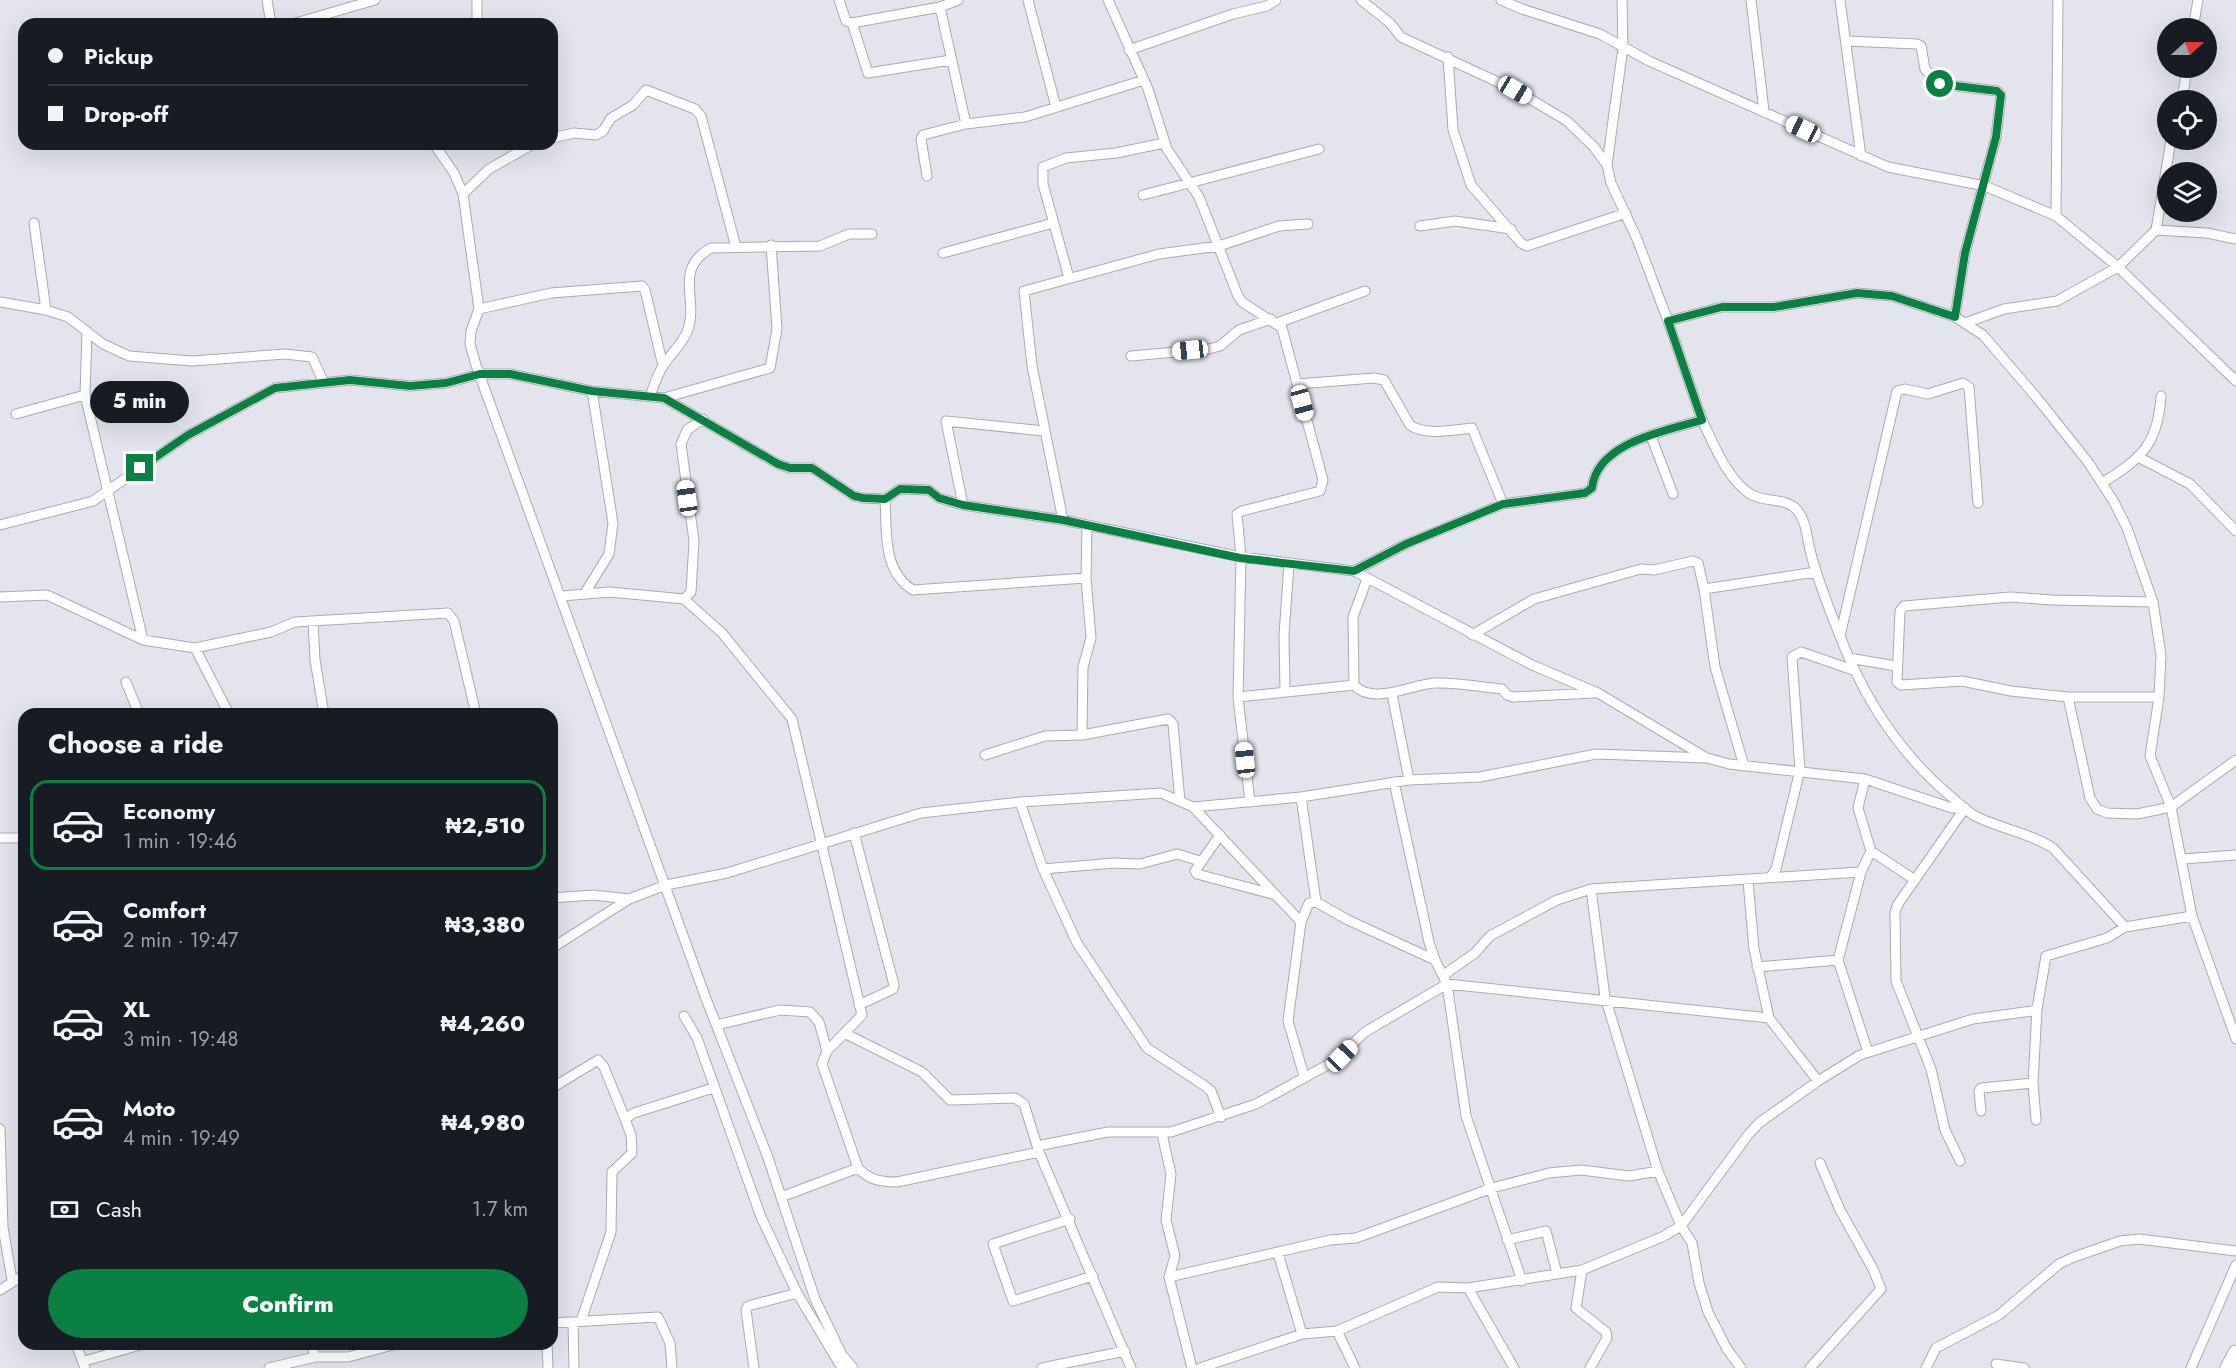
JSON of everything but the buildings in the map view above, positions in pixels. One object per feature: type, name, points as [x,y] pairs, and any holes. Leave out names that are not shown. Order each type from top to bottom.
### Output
[{"type":"main road","points":[[2228,1368],[2236,1353]]},
{"type":"street","points":[[267,0],[270,18]]},
{"type":"street","points":[[313,18],[375,0]]},
{"type":"street","points":[[477,0],[477,18]]},
{"type":"street","points":[[838,0],[846,21],[852,23],[939,7],[958,0]]},
{"type":"street","points":[[1028,0],[1056,107]]},
{"type":"street","points":[[1108,0],[1144,80],[1164,143],[1200,196],[1238,296],[1242,302],[1282,328],[1323,486],[1316,492],[1242,510],[1237,519],[1240,558],[1238,697],[1250,802]]},
{"type":"street","points":[[1129,50],[1233,14],[1267,6],[1276,0]]},
{"type":"street","points":[[1361,0],[1390,23],[1401,37],[1515,90],[1567,121],[1594,147],[1607,165]]},
{"type":"street","points":[[1501,0],[1521,9],[1600,34],[1649,61],[1888,167],[1985,186],[2056,216],[2118,267],[2235,376]]},
{"type":"street","points":[[1622,0],[1623,47],[1607,165],[1611,183],[1626,213],[1668,321],[1702,420],[1715,447],[1743,487],[1753,496],[1792,504],[1799,512],[1804,523],[1816,572],[1853,670],[1900,745],[1922,772],[1977,817],[2043,841],[2053,848],[2125,927]]},
{"type":"street","points":[[1751,0],[1764,111]]},
{"type":"street","points":[[1840,0],[1861,156]]},
{"type":"street","points":[[2056,216],[2058,0]]},
{"type":"street","points":[[2195,18],[2198,0]]},
{"type":"street","points":[[939,7],[966,124]]},
{"type":"street","points":[[852,23],[868,73],[951,60]]},
{"type":"street","points":[[1846,41],[1917,44],[1921,46],[1925,69],[1940,84],[2000,92],[2000,111],[1985,186],[1965,253],[1955,317]]},
{"type":"street","points":[[1448,57],[1453,130],[1469,180],[1527,246],[1626,213]]},
{"type":"street","points":[[927,176],[921,139],[923,135],[966,124],[1025,117],[1144,80]]},
{"type":"street","points":[[558,137],[574,133],[596,135],[603,131],[611,118],[633,105],[646,90],[696,109],[700,116],[736,247]]},
{"type":"street","points":[[1069,278],[1043,184],[1043,167],[1047,163],[1066,158],[1116,153],[1164,143]]},
{"type":"street","points":[[1143,195],[1319,149]]},
{"type":"street","points":[[439,150],[447,160],[463,194],[479,309],[471,331],[470,344],[480,374],[716,1025],[781,1197],[823,1320],[842,1355],[853,1368]]},
{"type":"street","points":[[463,194],[489,169],[522,150]]},
{"type":"street","points":[[1965,323],[2004,309],[2057,301],[2118,267],[2156,230],[2169,150]]},
{"type":"street","points":[[1420,226],[1455,221],[1511,230]]},
{"type":"street","points":[[34,223],[46,310]]},
{"type":"street","points":[[943,253],[1053,223]]},
{"type":"street","points":[[1063,520],[1032,366],[1024,291],[1159,254],[1219,246],[1279,226],[1308,224]]},
{"type":"street","points":[[2156,230],[2206,233],[2236,239]]},
{"type":"street","points":[[650,396],[663,366],[687,333],[689,272],[694,262],[711,248],[771,245],[820,246],[849,234],[872,234]]},
{"type":"street","points":[[664,398],[770,368],[777,329],[771,245]]},
{"type":"street","points":[[479,309],[551,293],[642,286],[645,290],[663,366]]},
{"type":"street","points":[[1131,356],[1220,346],[1239,330],[1365,291]]},
{"type":"street","points":[[1668,321],[1722,307],[1774,307],[1857,293],[1892,296],[1955,317],[1983,334],[1998,350],[2102,483],[2127,528],[2153,602],[2161,656],[2159,697],[2150,756],[2171,807],[2183,859],[2192,916],[2236,1039]]},
{"type":"street","points":[[0,302],[68,316],[103,344],[129,356],[192,361],[285,354],[312,357],[324,383]]},
{"type":"street","points":[[87,331],[85,395],[143,640]]},
{"type":"street","points":[[0,525],[93,501],[188,435],[264,393],[283,387],[350,380],[410,386],[446,383],[480,374],[510,374],[592,391],[664,398],[778,464],[790,468],[808,466],[854,496],[885,499],[900,489],[929,490],[939,498],[963,505],[1063,520],[1087,527],[1240,558],[1354,571],[1472,635],[1532,665],[1598,693],[1707,758]]},
{"type":"street","points":[[1297,384],[1374,378],[1384,380],[1410,425],[1416,430],[1445,431],[1472,428],[1503,504]]},
{"type":"street","points":[[1840,636],[1897,391],[1900,389],[1923,394],[1963,383],[1969,387],[1978,502]]},
{"type":"street","points":[[585,593],[609,554],[613,523],[592,391]]},
{"type":"street","points":[[16,414],[85,395]]},
{"type":"street","points":[[2102,483],[2140,458],[2152,440],[2160,414],[2161,396]]},
{"type":"street","points":[[684,599],[691,592],[694,541],[681,444],[687,430],[703,419]]},
{"type":"street","points":[[1354,571],[1406,544],[1503,504],[1585,493],[1592,488],[1593,478],[1616,450],[1702,420]]},
{"type":"street","points":[[963,505],[946,421],[1044,431]]},
{"type":"street","points":[[1651,436],[1672,494]]},
{"type":"street","points":[[2140,458],[2190,484],[2236,531]]},
{"type":"street","points":[[885,499],[890,560],[900,581],[913,590],[1086,578]]},
{"type":"street","points":[[1082,735],[1083,667],[1091,638],[1086,578],[1087,527]]},
{"type":"street","points":[[1472,635],[1534,599],[1645,568],[1654,570],[1693,561],[1698,563],[1715,667],[1744,766]]},
{"type":"street","points":[[1285,692],[1284,627],[1289,563]]},
{"type":"street","points":[[1704,590],[1816,572]]},
{"type":"street","points":[[1354,685],[1353,617],[1367,579]]},
{"type":"street","points":[[562,596],[610,591],[684,599],[722,633],[792,719],[861,1019],[827,1051],[822,1064],[858,1168],[865,1175],[879,1182],[897,1182],[1107,1131],[1162,1134],[1256,1104],[1333,1062],[1365,1032],[1446,980],[1490,936],[1557,900],[1591,889],[1748,881],[1772,876],[1861,872]]},
{"type":"street","points":[[0,597],[47,595],[143,640],[195,648],[271,632],[295,622],[448,613],[454,621],[475,708]]},
{"type":"street","points":[[2153,602],[2012,597],[1904,606],[1900,611],[1897,682],[1901,685],[1962,681],[2011,691],[2068,696],[2159,697]]},
{"type":"street","points":[[313,621],[323,708]]},
{"type":"street","points":[[195,648],[226,708]]},
{"type":"street","points":[[1772,876],[1776,869],[1800,770],[1792,657],[1801,652],[1853,670]]},
{"type":"street","points":[[1849,658],[1896,666]]},
{"type":"street","points":[[126,682],[137,708]]},
{"type":"street","points":[[1238,697],[1354,685],[1365,694],[1392,694],[1437,683],[1502,689],[1507,696],[1513,697],[1598,693]]},
{"type":"street","points":[[1392,694],[1409,780]]},
{"type":"street","points":[[2068,696],[2090,798],[2097,809],[2107,813],[2137,814],[2171,807],[2236,760]]},
{"type":"street","points":[[984,755],[1045,736],[1082,735],[1172,719],[1180,801]]},
{"type":"street","points":[[1193,807],[1301,797],[1409,780],[1480,777],[1596,754],[1707,758],[1744,766],[1800,770],[1865,779],[1952,808],[1965,808]]},
{"type":"street","points":[[1865,779],[1858,808],[1871,851],[1916,880]]},
{"type":"street","points":[[1394,782],[1435,960],[1446,980],[1466,1116],[1522,1281]]},
{"type":"street","points":[[558,944],[629,898],[666,885],[727,873],[930,811],[1020,802],[1161,793],[1193,807],[1301,922]]},
{"type":"street","points":[[1301,797],[1316,902]]},
{"type":"street","points":[[1020,802],[1043,869],[1077,943],[1147,1048],[1211,1091],[1221,1117]]},
{"type":"street","points":[[1960,1161],[1945,1130],[1930,1069],[1896,981],[1894,965],[1895,912],[1965,808]]},
{"type":"street","points":[[854,833],[894,985],[893,989],[859,1005]]},
{"type":"street","points":[[1220,835],[1195,871],[1201,877],[1276,895]]},
{"type":"street","points":[[0,838],[18,838]]},
{"type":"street","points":[[1868,1052],[1839,960],[1861,872],[1871,851]]},
{"type":"street","points":[[1043,869],[1114,863],[1140,864],[1177,854],[1200,861]]},
{"type":"street","points":[[2183,859],[2236,855]]},
{"type":"street","points":[[1748,881],[1751,931],[1769,1018],[1818,1082]]},
{"type":"street","points":[[1591,889],[1607,1000],[1658,1172],[1692,1244],[1699,1283],[1708,1312],[1741,1368]]},
{"type":"street","points":[[558,898],[593,895],[629,898]]},
{"type":"street","points":[[1304,1077],[1288,1021],[1301,922],[1309,903],[1316,902],[1348,920],[1435,960]]},
{"type":"street","points":[[2036,1120],[2033,1083],[2037,1009],[2046,956],[2108,938],[2125,927],[2192,916]]},
{"type":"street","points":[[1757,967],[1839,960]]},
{"type":"street","points":[[1446,980],[1769,1018]]},
{"type":"street","points":[[1200,1368],[1302,1334],[1337,1330],[1430,1289],[1468,1288],[1582,1270],[1662,1237],[1682,1226],[1759,1123],[1818,1082],[1868,1052],[1916,1036],[1974,1019],[2037,1009]]},
{"type":"street","points":[[716,1025],[780,1010],[810,1012],[819,1022],[827,1051]]},
{"type":"street","points":[[684,1016],[697,1038],[761,1218],[797,1293],[842,1368]]},
{"type":"street","points":[[846,1034],[922,1072],[950,1100],[1020,1099],[1038,1149],[1070,1219],[1131,1368]]},
{"type":"street","points":[[558,1084],[598,1060],[613,1087],[631,1135],[632,1153],[612,1172],[611,1232],[577,1321],[574,1368]]},
{"type":"street","points":[[1981,1110],[1978,1091],[1981,1088],[2033,1083]]},
{"type":"street","points":[[625,1119],[634,1113],[713,1088]]},
{"type":"street","points":[[0,1129],[3,1227],[12,1281]]},
{"type":"street","points":[[1162,1134],[1171,1174],[1166,1220],[1175,1256],[1169,1277],[1192,1368]]},
{"type":"street","points":[[1810,1368],[1881,1289],[1840,1210],[1820,1163]]},
{"type":"street","points":[[781,1197],[858,1168]]},
{"type":"street","points":[[1169,1277],[1330,1239],[1356,1238],[1492,1188],[1566,1171],[1614,1176],[1658,1172]]},
{"type":"street","points":[[1070,1219],[993,1244],[1013,1301],[1093,1276]]},
{"type":"street","points":[[1507,1240],[1546,1231],[1557,1274]]},
{"type":"street","points":[[1926,1368],[1936,1348],[1999,1315],[2059,1264],[2074,1257],[2120,1241],[2139,1239],[2236,1251]]},
{"type":"street","points":[[1278,1253],[1302,1334]]},
{"type":"street","points":[[2191,1368],[2236,1265]]},
{"type":"street","points":[[1582,1270],[1576,1308],[1606,1332],[1607,1338],[1590,1368]]},
{"type":"street","points":[[0,1290],[18,1278]]},
{"type":"street","points":[[1468,1288],[1514,1368]]},
{"type":"street","points":[[754,1368],[746,1310],[750,1305],[797,1293]]},
{"type":"street","points":[[558,1323],[658,1317],[670,1343],[672,1368]]},
{"type":"street","points":[[1337,1330],[1355,1368]]},
{"type":"street","points":[[79,1350],[85,1365],[126,1350]]},
{"type":"street","points":[[313,1350],[315,1357]]},
{"type":"street","points":[[269,1368],[315,1357],[348,1357],[374,1350]]},
{"type":"street","points":[[547,1350],[548,1368]]},
{"type":"street","points":[[1042,1368],[1125,1351]]},
{"type":"street","points":[[1996,1364],[2024,1368]]},
{"type":"route","points":[[140,468],[188,435],[275,388],[350,380],[410,386],[446,383],[480,374],[510,374],[592,391],[664,398],[680,405],[778,464],[790,468],[808,466],[854,496],[885,499],[900,489],[929,490],[939,498],[963,505],[1063,520],[1087,527],[1240,558],[1354,571],[1406,544],[1503,504],[1585,493],[1592,488],[1593,478],[1616,450],[1634,441],[1702,420],[1668,321],[1722,307],[1774,307],[1813,302],[1832,295],[1857,293],[1892,296],[1955,317],[1965,253],[1985,186],[1996,137],[2001,95],[1997,91],[1940,84]]}]
